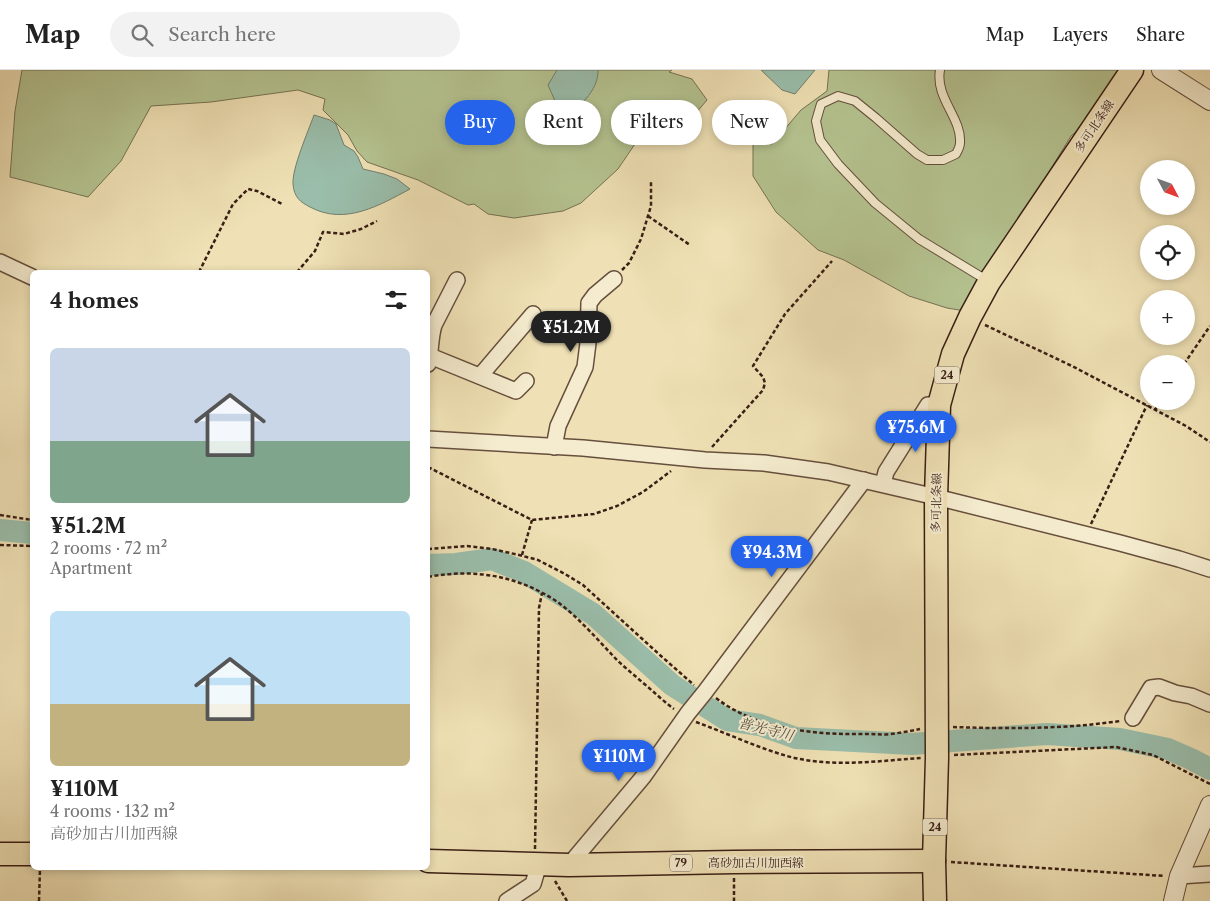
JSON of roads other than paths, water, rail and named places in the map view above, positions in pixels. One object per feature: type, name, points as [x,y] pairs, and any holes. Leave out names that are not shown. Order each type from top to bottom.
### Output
[{"type":"main road","name":"多可北条線","points":[[935,901],[934,861],[937,756],[936,497],[939,405],[953,354],[989,282],[1132,70]]},
{"type":"main road","points":[[0,854],[30,854]]},
{"type":"main road","name":"高砂加古川加西線","points":[[430,861],[549,864],[934,861]]},
{"type":"street","points":[[1161,70],[1210,101]]},
{"type":"street","points":[[0,262],[30,276]]},
{"type":"street","points":[[554,447],[558,426],[585,367],[589,303],[595,295],[614,279]]},
{"type":"street","points":[[430,347],[431,333],[434,325],[457,280]]},
{"type":"street","points":[[480,376],[533,314]]},
{"type":"street","points":[[430,361],[480,376],[516,391],[526,381]]},
{"type":"street","points":[[883,484],[886,472],[928,405],[939,405]]},
{"type":"street","points":[[430,439],[764,463],[828,472],[1179,558],[1210,569]]},
{"type":"street","points":[[507,901],[533,884],[549,864],[643,777],[687,715],[864,480]]},
{"type":"street","points":[[1133,718],[1151,688],[1159,687],[1191,696],[1210,704]]},
{"type":"street","points":[[1172,901],[1179,876],[1210,805]]},
{"type":"street","points":[[1179,876],[1210,874]]},
{"type":"lane","points":[[940,70],[940,82],[944,98],[960,132],[960,145],[956,154],[943,160],[926,160],[855,101],[838,96],[820,104],[816,122],[820,140],[838,164],[875,203],[919,239],[989,282]]},
{"type":"waterway","name":"普光寺川","points":[[0,530],[30,533]]},
{"type":"waterway","name":"普光寺川","points":[[430,565],[456,564],[492,559],[524,572],[593,614],[672,685],[727,720],[760,725],[796,738],[912,744],[1047,734],[1120,739],[1168,749],[1210,769]]}]
